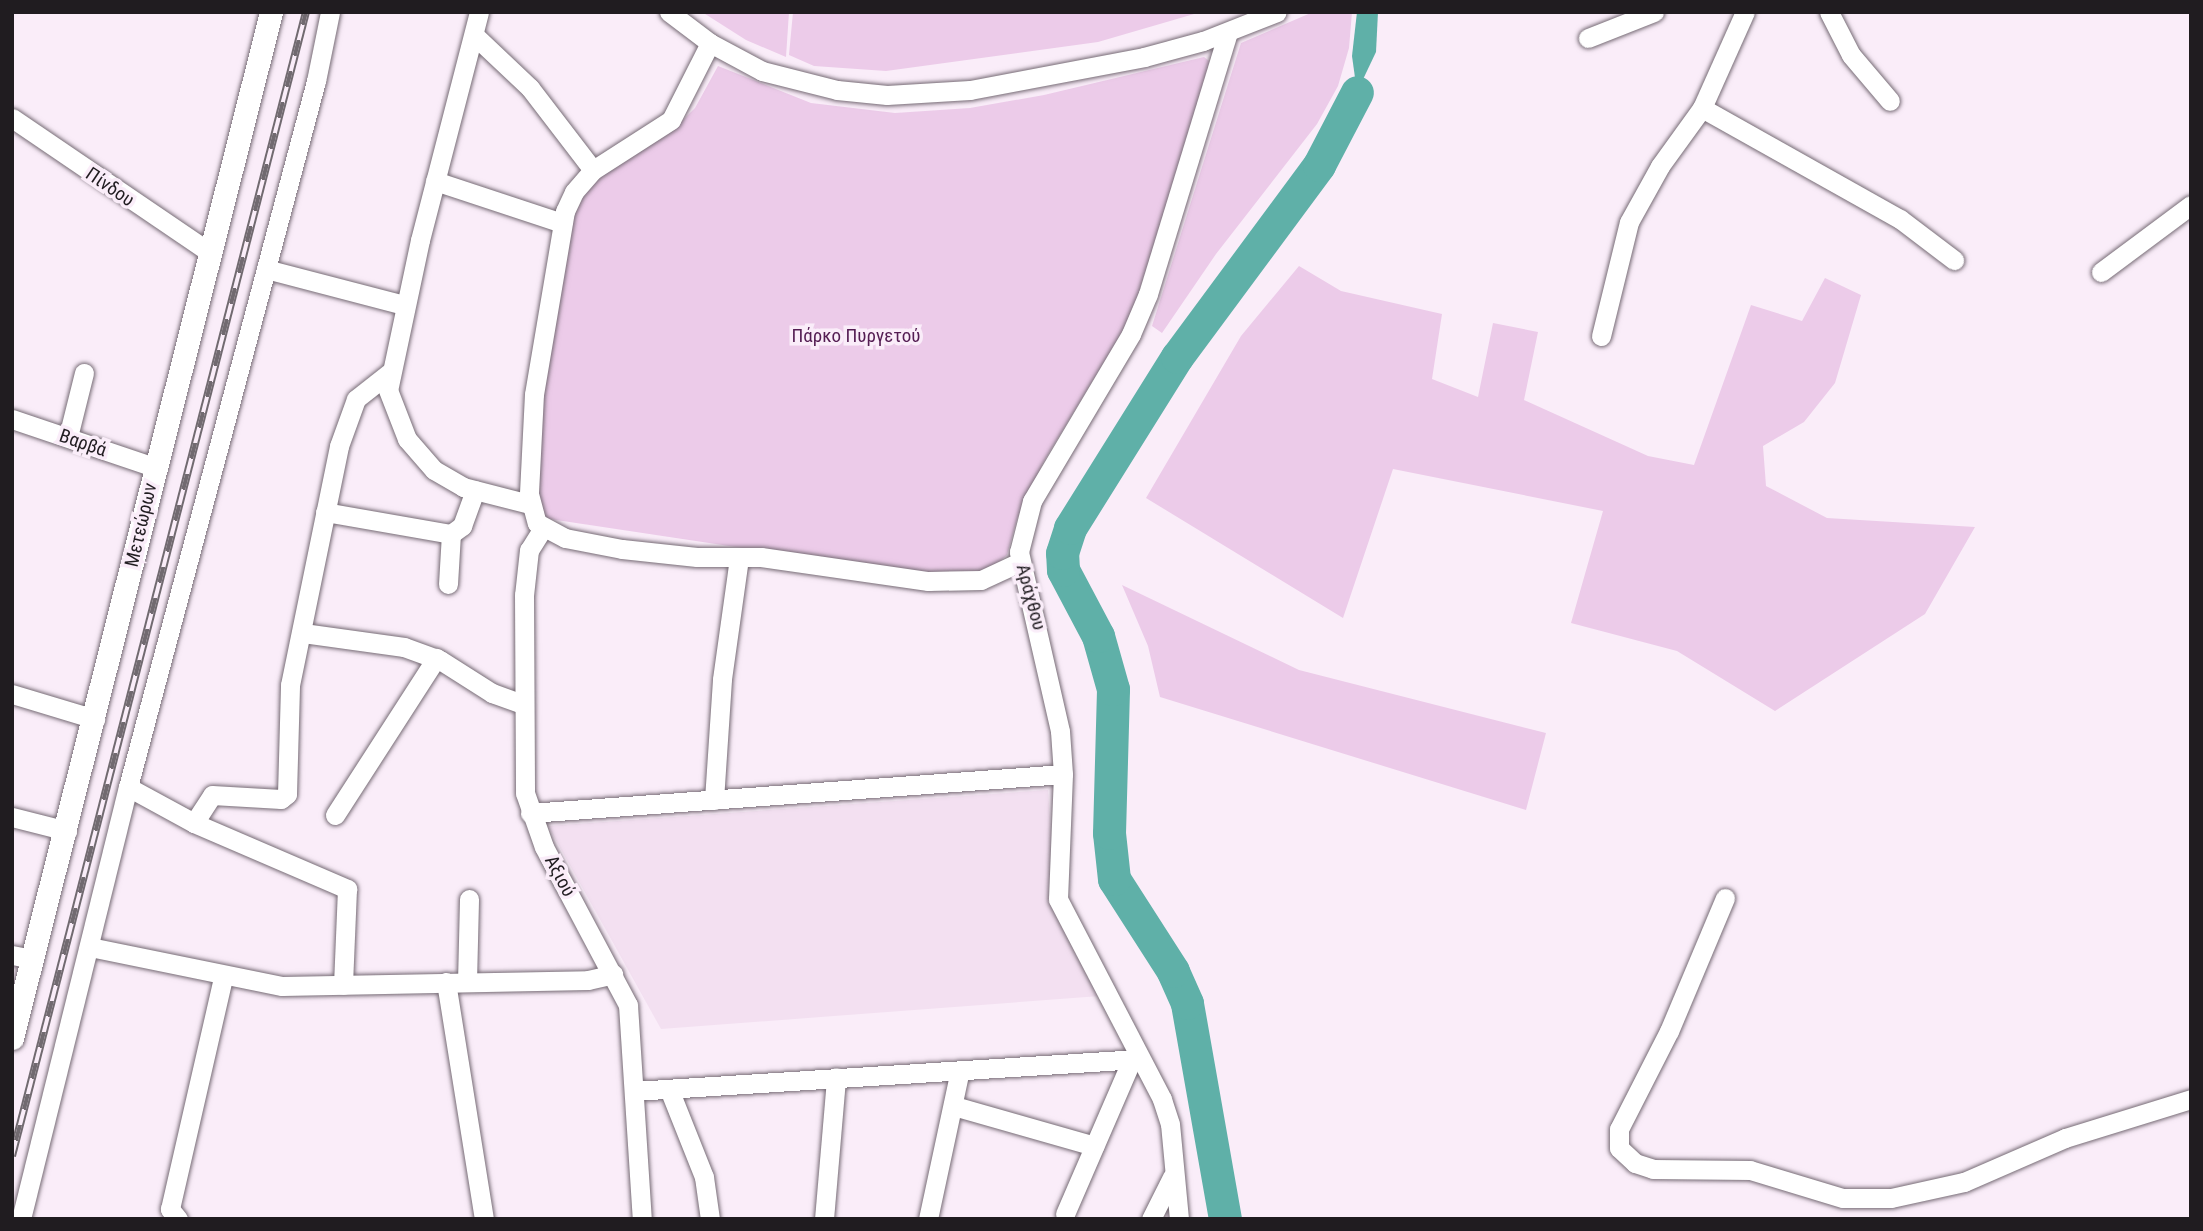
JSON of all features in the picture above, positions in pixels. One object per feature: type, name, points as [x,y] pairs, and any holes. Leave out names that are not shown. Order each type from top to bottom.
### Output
[{"type":"main road","name":"Μετεώρων","points":[[12,1038],[23,957],[67,831],[96,719],[154,467],[271,12]]},
{"type":"street","points":[[21,1219],[128,787],[267,269],[330,12]]},
{"type":"street","points":[[480,12],[435,181],[389,373],[394,414],[417,453],[444,477],[475,491],[530,504]]},
{"type":"street","points":[[669,12],[710,43],[762,71],[854,93],[908,95],[1060,74],[1144,57],[1277,12]]},
{"type":"street","points":[[1588,38],[1654,12]]},
{"type":"street","points":[[1601,336],[1629,222],[1660,166],[1702,108],[1745,12]]},
{"type":"street","points":[[1829,12],[1851,55],[1890,101]]},
{"type":"street","name":"Αράχθου","points":[[1179,1219],[1172,1177],[1170,1124],[1135,1059],[1058,899],[1063,774],[1051,677],[1020,562],[1022,529],[1032,501],[1131,334],[1149,294],[1238,24]]},
{"type":"street","points":[[474,35],[530,88],[593,170]]},
{"type":"street","points":[[710,43],[671,120],[593,170],[574,192],[562,223],[537,365],[530,504],[543,528],[622,549],[739,558],[961,583],[981,580],[1020,562]]},
{"type":"street","points":[[1702,108],[1900,219],[1954,260]]},
{"type":"street","name":"Πίνδου","points":[[12,118],[209,252]]},
{"type":"street","points":[[435,181],[562,223]]},
{"type":"street","points":[[2101,272],[2191,205]]},
{"type":"street","points":[[267,269],[404,305]]},
{"type":"street","points":[[68,437],[83,373]]},
{"type":"street","points":[[194,823],[212,795],[281,799],[287,794],[289,694],[326,512],[352,406],[389,373]]},
{"type":"street","name":"Βαρβά","points":[[12,419],[154,467]]},
{"type":"street","points":[[326,512],[451,534],[462,526],[475,491]]},
{"type":"street","name":"Αξιού","points":[[543,528],[531,543],[526,575],[522,704],[523,782],[530,813],[628,1005],[642,1219]]},
{"type":"street","points":[[448,584],[451,534]]},
{"type":"street","points":[[714,800],[722,679],[739,558]]},
{"type":"street","points":[[303,633],[379,642],[436,658],[500,697],[522,704]]},
{"type":"street","points":[[335,815],[436,658]]},
{"type":"street","points":[[12,694],[96,719]]},
{"type":"street","points":[[530,813],[1063,774]]},
{"type":"street","points":[[128,787],[194,823],[347,889],[343,985]]},
{"type":"street","points":[[12,817],[67,831]]},
{"type":"street","points":[[467,982],[469,898]]},
{"type":"street","points":[[1725,898],[1669,1031],[1619,1129],[1619,1148],[1635,1163],[1653,1169],[1750,1170],[1843,1198],[1891,1198],[1964,1182],[2065,1138],[2191,1099]]},
{"type":"street","points":[[90,947],[223,977],[282,986],[588,980],[613,974]]},
{"type":"street","points":[[178,1219],[170,1209],[223,977]]},
{"type":"street","points":[[446,982],[484,1219]]},
{"type":"street","points":[[634,1091],[1135,1059],[1065,1214]]},
{"type":"street","points":[[928,1219],[960,1070]]},
{"type":"street","points":[[824,1219],[836,1078]]},
{"type":"street","points":[[669,1089],[704,1177],[710,1219]]},
{"type":"street","points":[[954,1106],[1094,1146]]},
{"type":"street","name":"Αράχθου","points":[[1152,1219],[1172,1177]]},
{"type":"shaded area","points":[[1357,12],[1378,12],[1376,52],[1357,92],[1352,56]]},
{"type":"shaded area","points":[[1048,790],[1057,916],[1100,996],[661,1029],[548,826]]},
{"type":"green space","points":[[702,12],[789,12],[786,57],[746,40]]},
{"type":"green space","points":[[793,12],[1201,12],[1098,42],[886,71],[814,66],[789,55]]},
{"type":"green space","points":[[1313,12],[1352,12],[1349,48],[1338,86],[1317,124],[1216,254],[1162,333],[1152,326],[1241,43]]},
{"type":"green space","name":"Πάρκο Πυργετού","points":[[1204,57],[1213,64],[1130,319],[1044,461],[1017,519],[1007,555],[987,572],[934,577],[543,518],[537,508],[540,420],[568,228],[593,177],[678,125],[695,108],[718,66],[811,103],[895,113],[970,108],[1044,95]]},
{"type":"green space","points":[[1299,266],[1341,291],[1442,314],[1432,379],[1478,397],[1493,323],[1538,332],[1524,400],[1648,456],[1694,465],[1751,305],[1802,321],[1825,278],[1861,295],[1835,383],[1804,422],[1763,446],[1766,486],[1827,518],[1975,527],[1925,614],[1775,711],[1677,651],[1571,623],[1603,511],[1393,469],[1343,618],[1146,498],[1241,336]]},
{"type":"green space","points":[[1122,585],[1299,670],[1546,733],[1526,810],[1160,697],[1148,646]]},
{"type":"waterway","points":[[1225,1219],[1187,1003],[1173,971],[1114,879],[1109,833],[1113,689],[1098,636],[1063,570],[1062,553],[1070,528],[1177,357],[1319,165],[1357,92]]},
{"type":"railway","points":[[12,1156],[306,12]]}]
